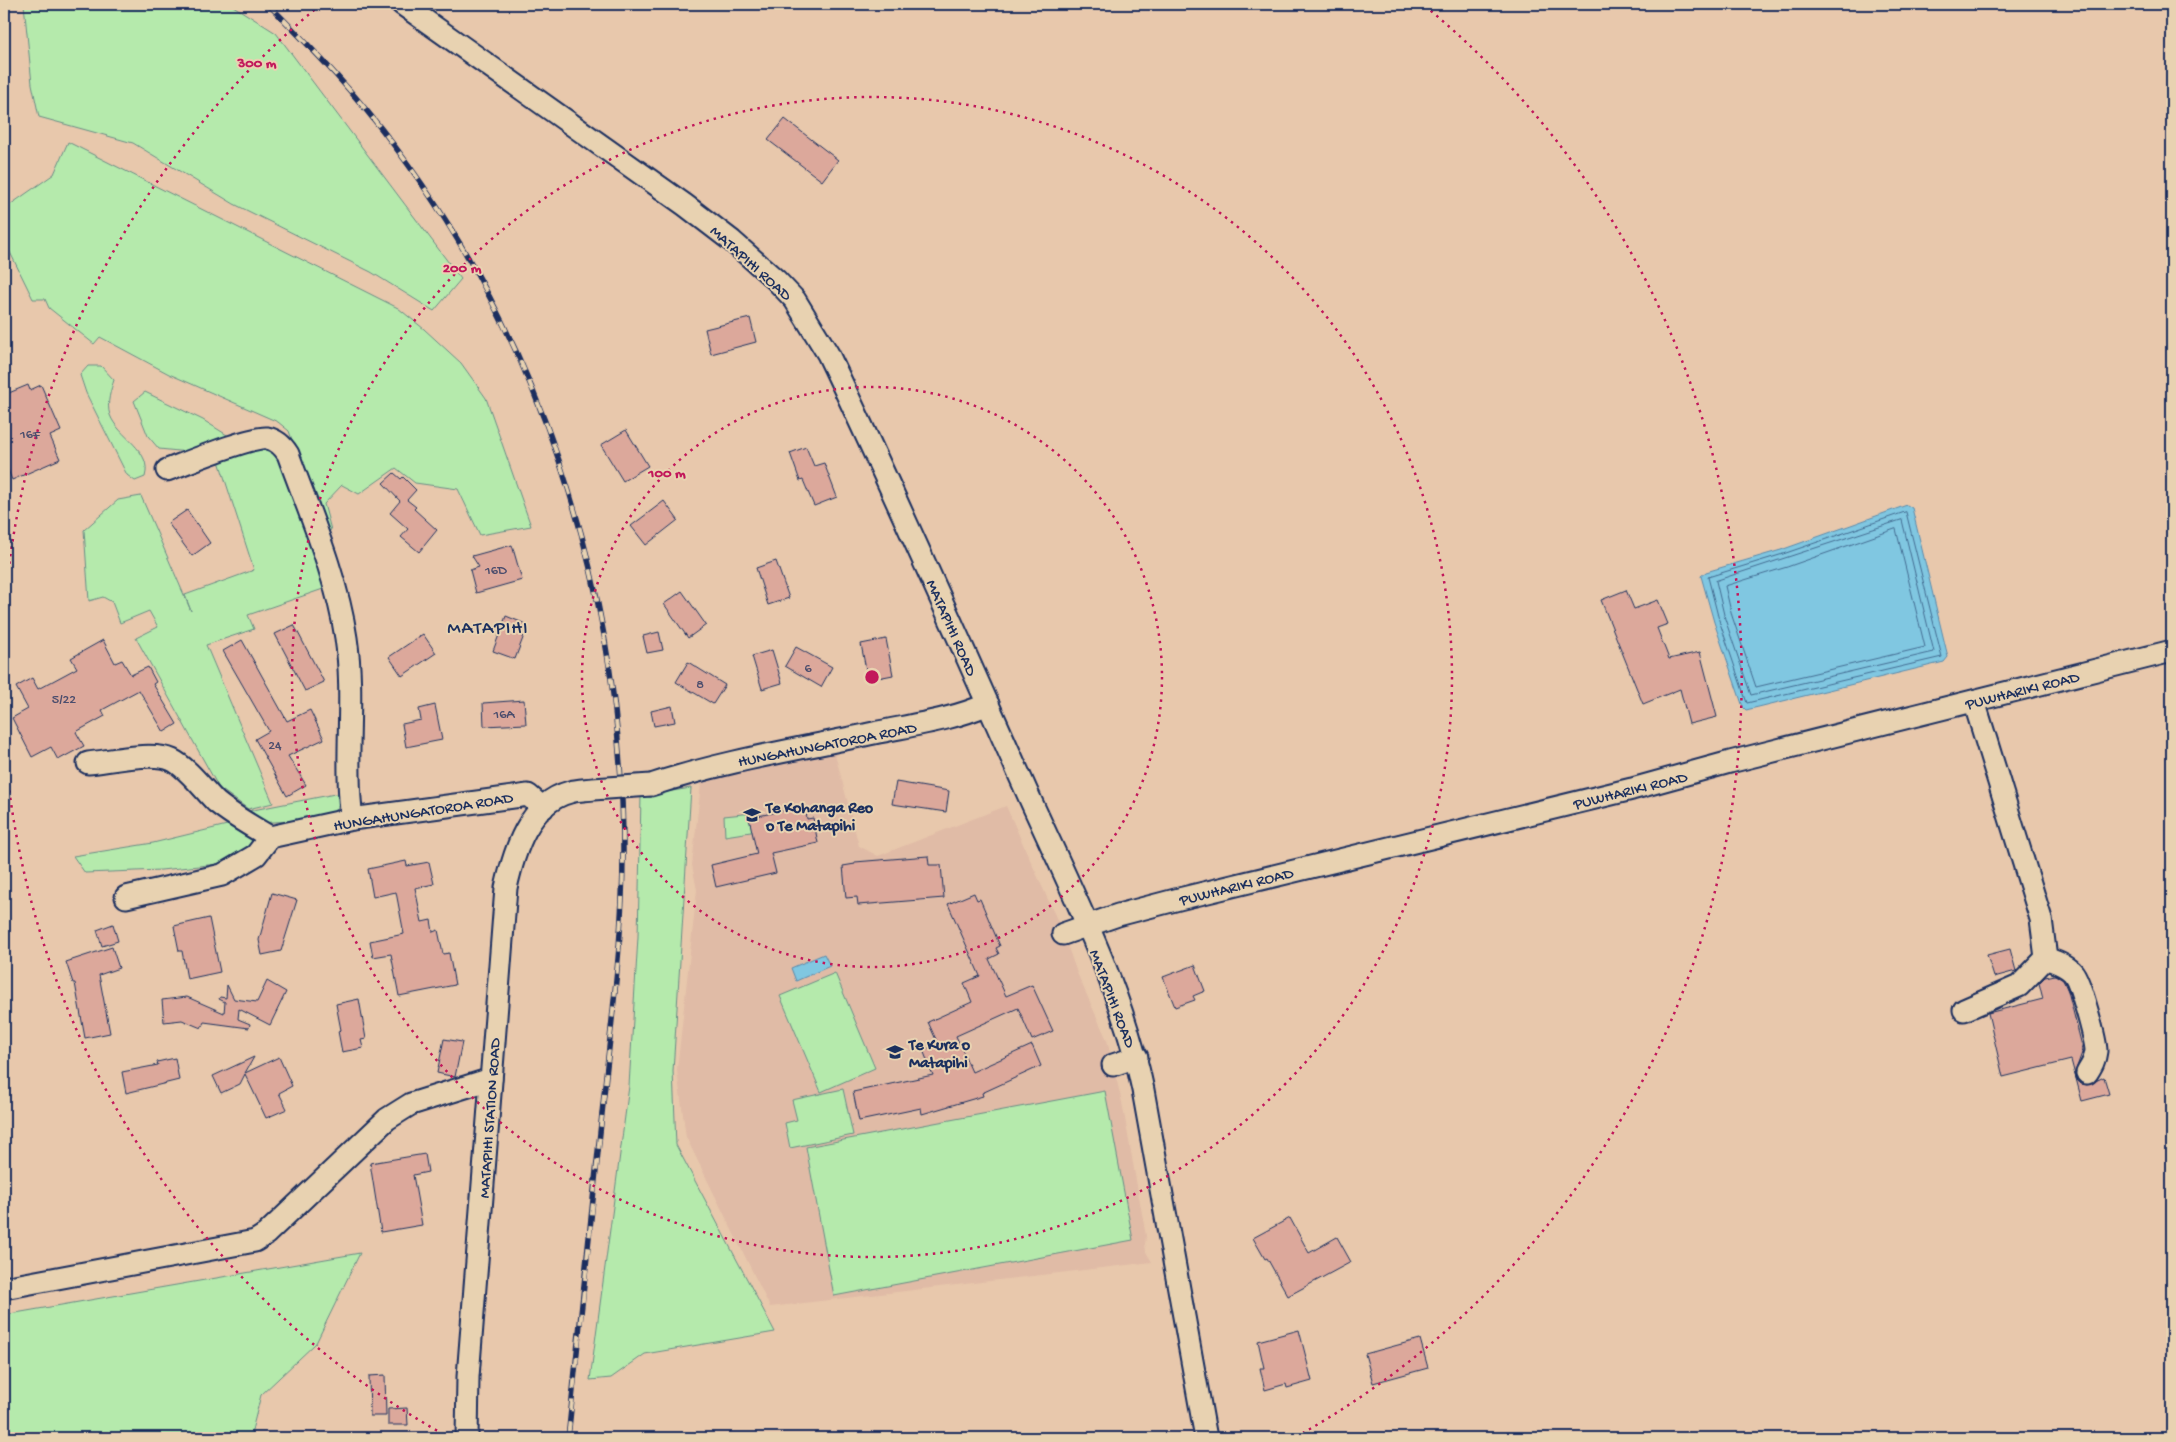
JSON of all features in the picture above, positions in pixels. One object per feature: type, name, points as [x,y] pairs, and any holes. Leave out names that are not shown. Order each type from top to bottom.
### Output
[{"type":"street","name":"MATAPIHI ROAD","points":[[402,4],[685,205],[732,241],[776,280],[794,300],[828,354],[988,704],[1087,926],[1125,1018],[1137,1057],[1206,1438]]},
{"type":"street","points":[[167,470],[258,438],[274,440],[282,445],[288,454],[319,538],[341,610],[346,638],[350,692],[348,787],[352,819]]},
{"type":"street","name":"PUWHARIKI ROAD","points":[[1064,934],[1118,915],[1179,899],[1632,789],[2172,651]]},
{"type":"street","points":[[1974,701],[2041,919],[2046,958]]},
{"type":"street","name":"HUNGAHUNGATOROA ROAD","points":[[270,837],[352,819],[528,795],[543,808],[569,792],[651,784],[751,757],[926,723],[965,713],[988,704]]},
{"type":"street","points":[[88,764],[146,756],[172,760],[200,783],[214,800],[232,815],[270,837],[256,855],[222,875],[126,897]]},
{"type":"street","name":"MATAPIHI STATION ROAD","points":[[466,1438],[468,1377],[506,888],[510,869],[523,834],[543,808]]},
{"type":"street","points":[[1964,1010],[2019,986],[2046,958]]},
{"type":"street","points":[[2046,958],[2066,967],[2075,974],[2087,1011],[2096,1049],[2095,1061],[2087,1073]]},
{"type":"street","points":[[1113,1065],[1137,1057]]},
{"type":"street","points":[[4,1288],[255,1241],[266,1234],[387,1119],[411,1104],[491,1079]]},
{"type":"shaded area","name":"Te Kura o Matapihi","points":[[832,742],[859,846],[878,856],[1006,806],[1063,933],[1077,973],[1107,1040],[1122,1102],[1146,1236],[1146,1252],[1152,1262],[770,1307],[686,1137],[677,1070],[697,890],[692,865],[701,783],[707,768]]},
{"type":"green space","points":[[24,4],[230,4],[276,33],[461,279],[434,311],[371,272],[234,204],[133,143],[39,117],[32,84]]},
{"type":"green space","points":[[68,142],[398,308],[424,329],[461,363],[486,398],[531,526],[480,535],[458,489],[415,483],[396,468],[359,494],[342,485],[324,504],[331,530],[324,533],[289,431],[278,422],[169,374],[100,337],[94,344],[49,308],[45,299],[33,299],[4,240],[4,209],[54,174]]},
{"type":"green space","points":[[88,366],[101,366],[114,380],[110,392],[110,415],[114,423],[140,451],[146,467],[145,477],[135,481],[127,475],[86,393],[80,375]]},
{"type":"green space","points":[[145,392],[203,420],[235,440],[198,453],[159,449],[148,436],[134,401]]},
{"type":"green space","points":[[260,446],[273,448],[283,459],[326,588],[248,615],[254,629],[206,645],[273,803],[248,809],[219,788],[136,638],[158,627],[149,611],[120,623],[112,602],[103,597],[89,601],[84,530],[118,500],[141,496],[191,611],[185,595],[254,570],[219,461]]},
{"type":"green space","points":[[691,788],[673,1071],[676,1145],[775,1332],[645,1354],[611,1378],[590,1380],[629,1086],[638,937],[641,796]]},
{"type":"green space","points":[[340,793],[337,809],[325,819],[257,823],[239,816],[248,811]]},
{"type":"green space","points":[[753,813],[757,831],[725,836],[724,816]]},
{"type":"green space","points":[[227,825],[253,840],[253,849],[227,863],[161,870],[85,873],[73,856],[153,843]]},
{"type":"green space","points":[[835,973],[875,1068],[821,1092],[780,996]]},
{"type":"green space","points":[[843,1089],[853,1135],[790,1148],[785,1123],[797,1120],[792,1100]]},
{"type":"green space","points":[[1105,1091],[1133,1240],[834,1296],[806,1147]]},
{"type":"green space","points":[[360,1253],[316,1343],[261,1395],[250,1438],[4,1438],[4,1315]]},
{"type":"water","points":[[1907,505],[1912,508],[1948,657],[1944,662],[1746,710],[1743,707],[1714,622],[1701,576],[1706,572],[1781,550]]},
{"type":"water","points":[[824,954],[830,966],[796,981],[791,968]]},
{"type":"building","points":[[785,119],[838,160],[822,181],[768,140]]},
{"type":"building","points":[[750,318],[756,342],[711,354],[705,329]]},
{"type":"building","points":[[28,385],[30,390],[41,385],[61,431],[50,436],[60,459],[12,480],[4,460],[4,395]]},
{"type":"building","points":[[626,430],[648,466],[623,481],[601,445]]},
{"type":"building","points":[[806,447],[814,466],[824,463],[837,497],[814,506],[803,480],[800,481],[790,453]]},
{"type":"building","points":[[394,473],[401,479],[403,477],[416,490],[407,500],[437,530],[419,552],[401,537],[408,529],[390,513],[400,501],[383,483]]},
{"type":"building","points":[[664,501],[678,520],[646,545],[631,526]]},
{"type":"building","points":[[187,510],[210,543],[192,556],[168,523]]},
{"type":"building","points":[[512,545],[522,580],[476,593],[470,570],[479,567],[472,556]]},
{"type":"building","points":[[776,561],[789,598],[768,605],[756,568]]},
{"type":"building","points":[[1626,590],[1634,609],[1658,600],[1668,624],[1657,628],[1669,659],[1700,652],[1717,717],[1689,724],[1680,689],[1643,704],[1601,600]]},
{"type":"building","points":[[682,591],[706,625],[688,638],[664,604]]},
{"type":"building","points":[[506,616],[528,625],[515,659],[493,651]]},
{"type":"building","points":[[294,625],[324,682],[305,691],[275,634]]},
{"type":"building","points":[[659,632],[663,650],[647,653],[643,636]]},
{"type":"building","points":[[423,634],[436,653],[402,676],[389,657]]},
{"type":"building","points":[[886,639],[893,675],[868,680],[861,644]]},
{"type":"building","points":[[103,640],[115,663],[122,660],[131,675],[148,667],[156,682],[153,684],[177,724],[164,732],[139,690],[102,710],[105,716],[76,732],[84,746],[58,760],[51,747],[32,757],[12,718],[28,709],[16,687],[32,678],[38,689],[77,668],[71,658]]},
{"type":"building","points":[[242,640],[287,721],[310,710],[324,739],[288,756],[306,785],[287,796],[255,739],[269,731],[223,651]]},
{"type":"building","points":[[796,647],[832,667],[821,687],[785,666]]},
{"type":"building","points":[[772,650],[782,683],[762,689],[752,656]]},
{"type":"building","points":[[688,662],[725,685],[713,704],[676,682]]},
{"type":"building","points":[[524,700],[526,724],[484,726],[483,703]]},
{"type":"building","points":[[435,705],[442,740],[406,747],[402,724],[421,720],[419,709]]},
{"type":"building","points":[[672,706],[675,722],[654,726],[651,711]]},
{"type":"building","points":[[896,782],[949,791],[946,812],[892,804]]},
{"type":"building","points":[[805,806],[807,819],[813,818],[818,843],[771,853],[776,873],[716,887],[711,865],[757,854],[749,818]]},
{"type":"building","points":[[928,856],[929,865],[941,865],[944,898],[858,905],[857,897],[846,898],[843,866],[855,864],[855,862]]},
{"type":"building","points":[[406,861],[407,866],[429,862],[434,884],[415,888],[422,922],[431,920],[433,932],[438,930],[443,954],[449,953],[455,985],[399,996],[391,954],[373,957],[370,941],[404,934],[396,892],[373,897],[368,869]]},
{"type":"building","points":[[272,893],[297,900],[281,951],[262,955],[259,940]]},
{"type":"building","points":[[974,893],[977,900],[980,899],[1000,946],[996,948],[999,954],[989,959],[1006,996],[1032,985],[1053,1031],[1032,1040],[1018,1008],[956,1036],[972,1072],[1032,1045],[1041,1066],[982,1093],[983,1096],[922,1114],[921,1108],[859,1121],[853,1092],[933,1075],[923,1050],[938,1044],[928,1022],[972,1002],[964,983],[980,976],[948,904]]},
{"type":"building","points":[[209,918],[220,972],[187,979],[182,951],[179,951],[174,926]]},
{"type":"building","points":[[113,924],[118,941],[102,946],[97,930]]},
{"type":"building","points":[[112,947],[119,968],[99,975],[110,1033],[85,1038],[75,983],[73,983],[66,962]]},
{"type":"building","points":[[2010,949],[2016,971],[1994,977],[1987,955]]},
{"type":"building","points":[[1195,965],[1205,991],[1193,996],[1195,1000],[1175,1007],[1163,977]]},
{"type":"building","points":[[2055,975],[2063,980],[2068,991],[2083,1050],[2075,1072],[2076,1078],[2081,1084],[2087,1085],[2104,1077],[2109,1094],[2082,1101],[2071,1060],[2003,1077],[1988,1013],[2043,999],[2039,983],[2045,977]]},
{"type":"building","points":[[267,981],[286,992],[270,1025],[239,1009],[238,1019],[250,1024],[249,1028],[204,1022],[201,1028],[182,1020],[164,1022],[162,1000],[187,997],[224,1013],[225,1002],[219,999],[220,997],[226,998],[227,985],[234,999],[257,1002]]},
{"type":"building","points":[[359,999],[366,1039],[361,1040],[363,1048],[342,1052],[338,1031],[341,1030],[336,1004]]},
{"type":"building","points":[[444,1039],[462,1042],[455,1077],[437,1073]]},
{"type":"building","points":[[254,1057],[245,1073],[279,1057],[292,1086],[279,1093],[287,1109],[266,1118],[245,1074],[240,1084],[221,1093],[213,1076]]},
{"type":"building","points":[[175,1058],[179,1080],[126,1093],[122,1072],[158,1065],[157,1062]]},
{"type":"building","points":[[425,1154],[428,1172],[413,1175],[422,1225],[381,1232],[370,1163]]},
{"type":"building","points":[[1290,1218],[1309,1253],[1337,1237],[1351,1262],[1288,1296],[1267,1258],[1265,1259],[1253,1238]]},
{"type":"building","points":[[1299,1330],[1312,1381],[1287,1388],[1286,1384],[1265,1390],[1260,1368],[1264,1368],[1258,1341]]},
{"type":"building","points":[[1420,1339],[1428,1368],[1373,1383],[1365,1354]]},
{"type":"building","points":[[385,1375],[386,1416],[370,1416],[369,1376]]},
{"type":"building","points":[[407,1408],[408,1425],[388,1425],[388,1409]]},
{"type":"railway","points":[[268,4],[344,83],[367,111],[427,191],[479,277],[523,367],[559,461],[587,557],[607,656],[619,755],[623,884],[614,999],[568,1438]]},
{"type":"place","name":"Te Kohanga Reo o Te Matapihi","points":[[752,815]]},
{"type":"place","name":"Te Kura o Matapihi","points":[[895,1052]]},
{"type":"district","name":"MATAPIHI","points":[[488,626]]}]
